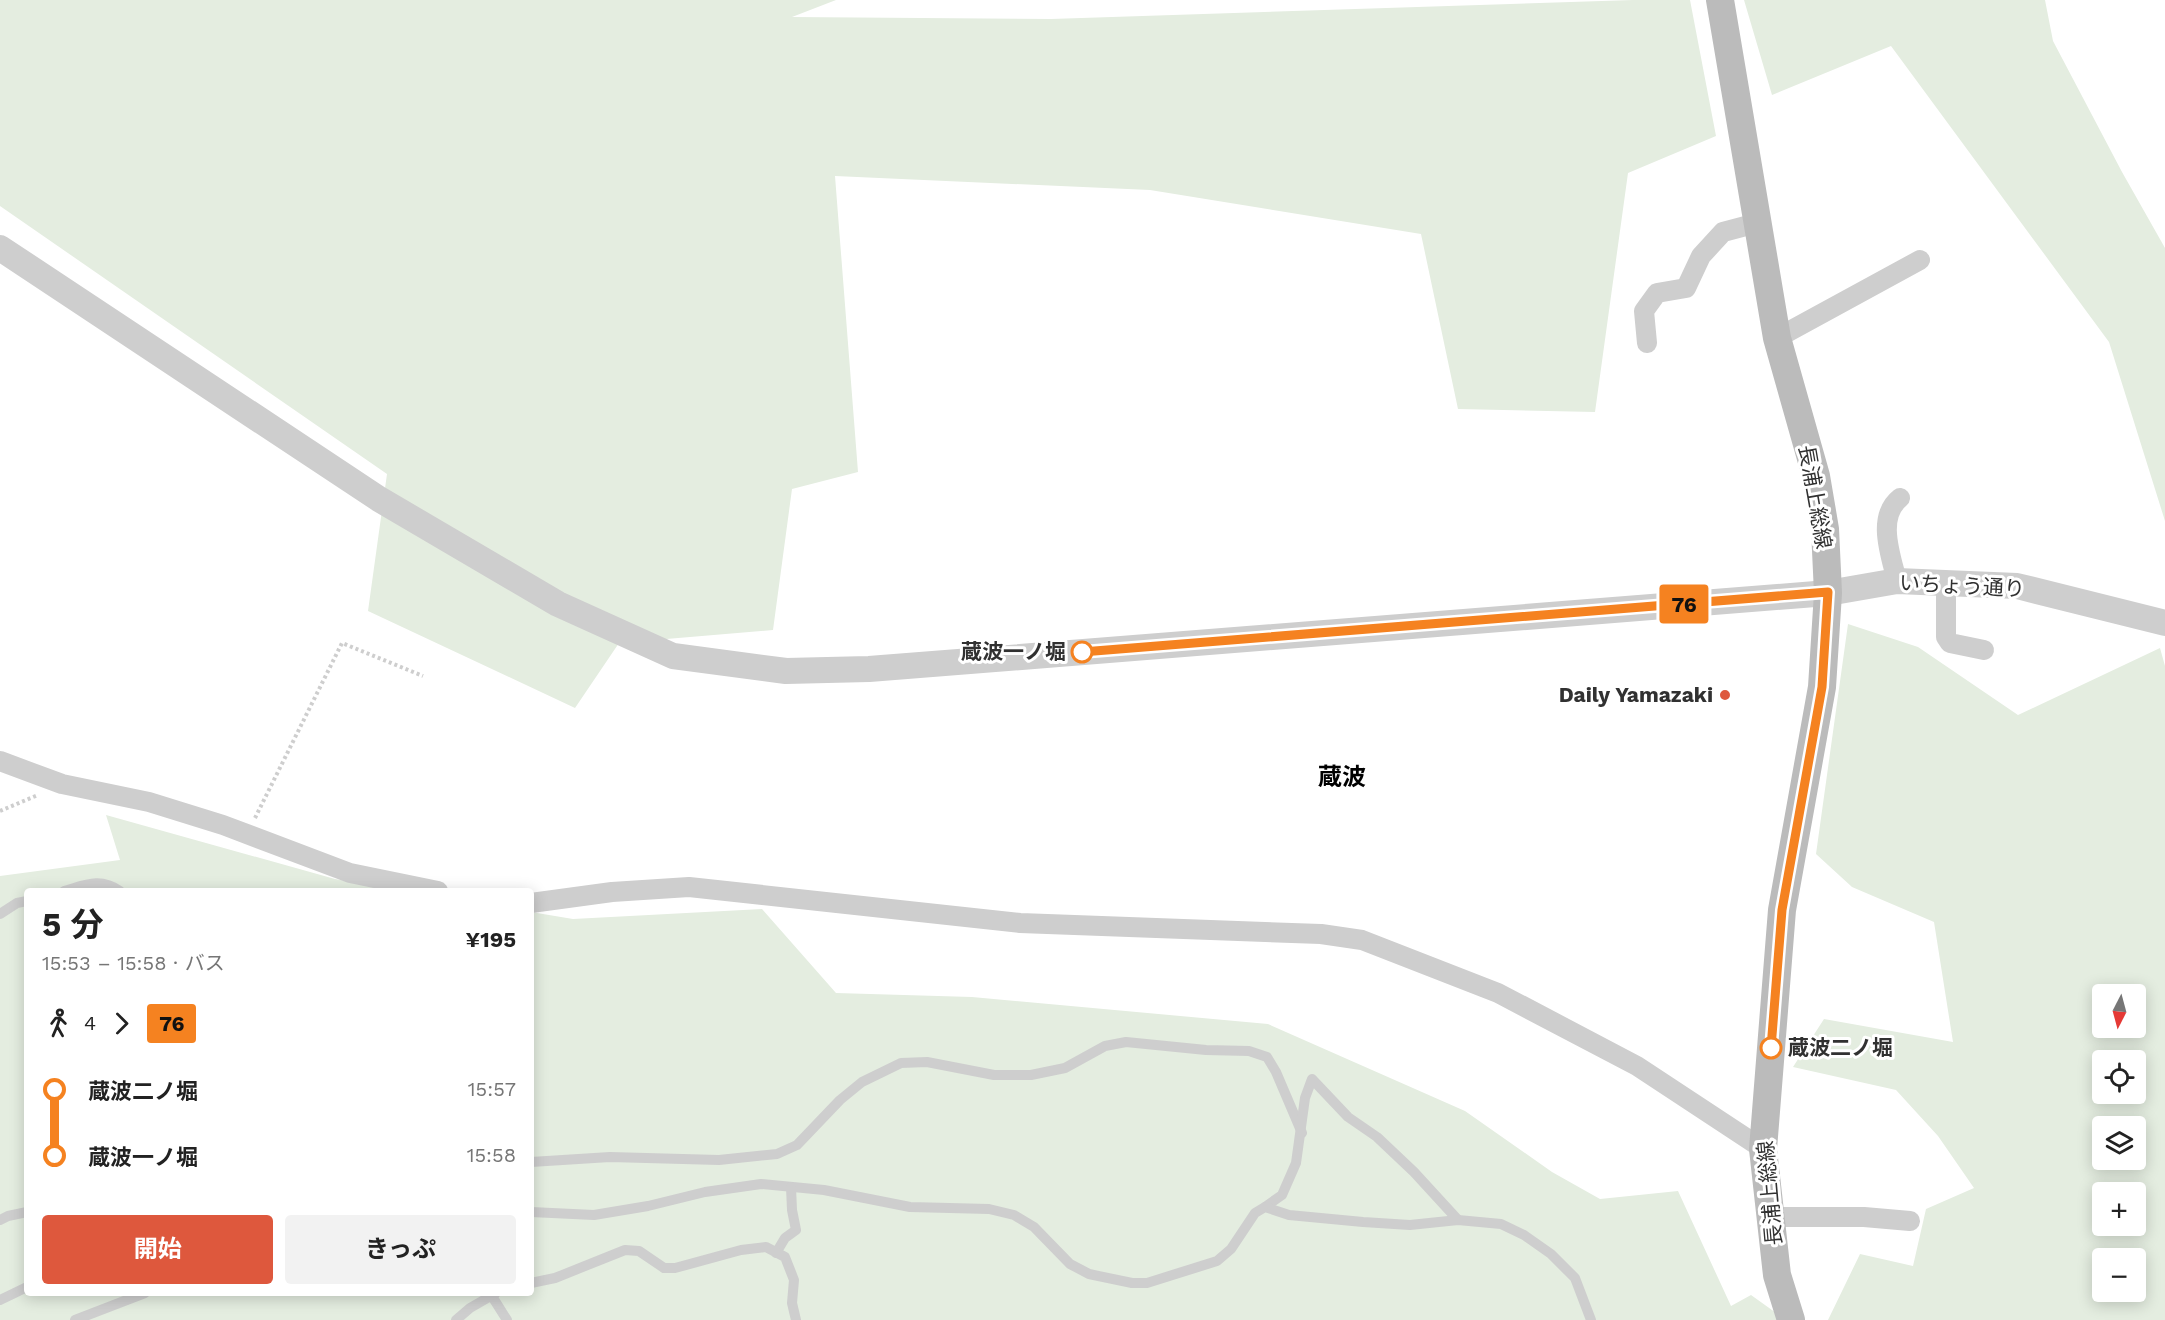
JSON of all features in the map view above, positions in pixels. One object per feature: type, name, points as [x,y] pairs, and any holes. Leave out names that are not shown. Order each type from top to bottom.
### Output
[{"type":"main road","name":"長浦上総線","points":[[1720,0],[1777,338],[1816,476],[1825,529],[1828,592],[1822,687],[1782,910],[1763,1149],[1777,1275],[1791,1320]]},
{"type":"street","points":[[1647,343],[1644,311],[1657,293],[1686,288],[1701,256],[1723,232],[1757,223]]},
{"type":"street","name":"いちょう通り","points":[[0,248],[379,499],[558,604],[674,656],[786,671],[869,669],[1828,592],[1897,581],[2017,586],[2165,623]]},
{"type":"street","points":[[1777,338],[1920,261]]},
{"type":"street","points":[[1897,581],[1887,535],[1887,521],[1892,505],[1900,498]]},
{"type":"street","points":[[1946,583],[1946,637],[1950,643],[1984,650]]},
{"type":"street","points":[[0,761],[62,784],[148,802],[350,873],[423,888]]},
{"type":"street","points":[[534,903],[612,892],[689,887],[1020,923],[1321,934],[1362,940],[1518,1003],[1637,1066],[1763,1149]]},
{"type":"street","points":[[1771,1217],[1864,1217],[1911,1221]]},
{"type":"lane","points":[[74,888],[91,883],[109,884],[115,888]]},
{"type":"lane","points":[[0,915],[16,903],[24,902]]},
{"type":"lane","points":[[534,1162],[610,1157],[719,1160],[777,1154],[797,1145],[840,1100],[862,1082],[901,1063],[927,1062],[994,1075],[1031,1075],[1065,1068],[1105,1046],[1126,1042],[1249,1052],[1267,1057],[1276,1072],[1302,1133]]},
{"type":"lane","points":[[534,1212],[594,1215],[648,1206],[705,1192],[761,1184],[824,1190],[910,1207],[989,1209],[1014,1215],[1034,1227],[1070,1264],[1089,1274],[1132,1283],[1147,1283],[1217,1261],[1231,1249],[1255,1213],[1282,1195],[1296,1163],[1302,1133],[1305,1098],[1312,1079],[1348,1117],[1377,1137],[1406,1165],[1458,1220]]},
{"type":"lane","points":[[776,1253],[785,1238],[796,1230],[791,1187]]},
{"type":"lane","points":[[1265,1207],[1290,1215],[1410,1225],[1458,1220],[1501,1224],[1524,1235],[1551,1254],[1575,1278],[1591,1320]]},
{"type":"lane","points":[[0,1220],[24,1213]]},
{"type":"lane","points":[[534,1282],[555,1278],[625,1250],[639,1251],[664,1268],[675,1268],[741,1250],[766,1247],[785,1257],[794,1280],[792,1303],[796,1320]]},
{"type":"lane","points":[[0,1300],[24,1288]]},
{"type":"lane","points":[[75,1320],[137,1296]]},
{"type":"lane","points":[[456,1320],[489,1296]]},
{"type":"lane","points":[[493,1296],[507,1320]]},
{"type":"path","points":[[247,835],[342,644],[423,676]]},
{"type":"path","points":[[0,810],[62,784]]},
{"type":"shaded area","points":[[0,0],[836,0],[792,17],[1051,19],[1690,0],[1716,136],[1628,173],[1595,412],[1458,409],[1421,234],[1150,190],[835,176],[858,472],[792,489],[773,630],[619,643],[575,708],[368,611],[387,474],[0,206]]},
{"type":"shaded area","points":[[1744,0],[2045,0],[2053,41],[2165,248],[2165,521],[2109,342],[1891,46],[1772,95]]},
{"type":"shaded area","points":[[1848,624],[1918,647],[2018,715],[2160,648],[2165,666],[2165,1320],[1828,1320],[1860,1254],[1913,1266],[1926,1209],[1974,1188],[1938,1136],[1896,1090],[1793,1067],[1824,1019],[1953,1042],[1934,922],[1852,887],[1816,854]]},
{"type":"shaded area","points":[[106,815],[335,879],[390,888],[24,888],[24,1296],[534,1296],[534,912],[573,919],[762,909],[836,993],[972,997],[1268,1024],[1465,1111],[1552,1172],[1600,1199],[1678,1191],[1731,1306],[1751,1295],[1786,1320],[0,1320],[0,876],[120,860]]},
{"type":"bus line","name":"76","points":[[1082,652],[1828,592],[1822,687],[1782,910],[1771,1048]]},
{"type":"place","name":"蔵波一ノ堀","points":[[1082,652]]},
{"type":"place","name":"Daily Yamazaki","points":[[1725,695]]},
{"type":"place","name":"蔵波二ノ堀","points":[[1771,1048]]},
{"type":"district","name":"蔵波","points":[[1342,777]]}]
